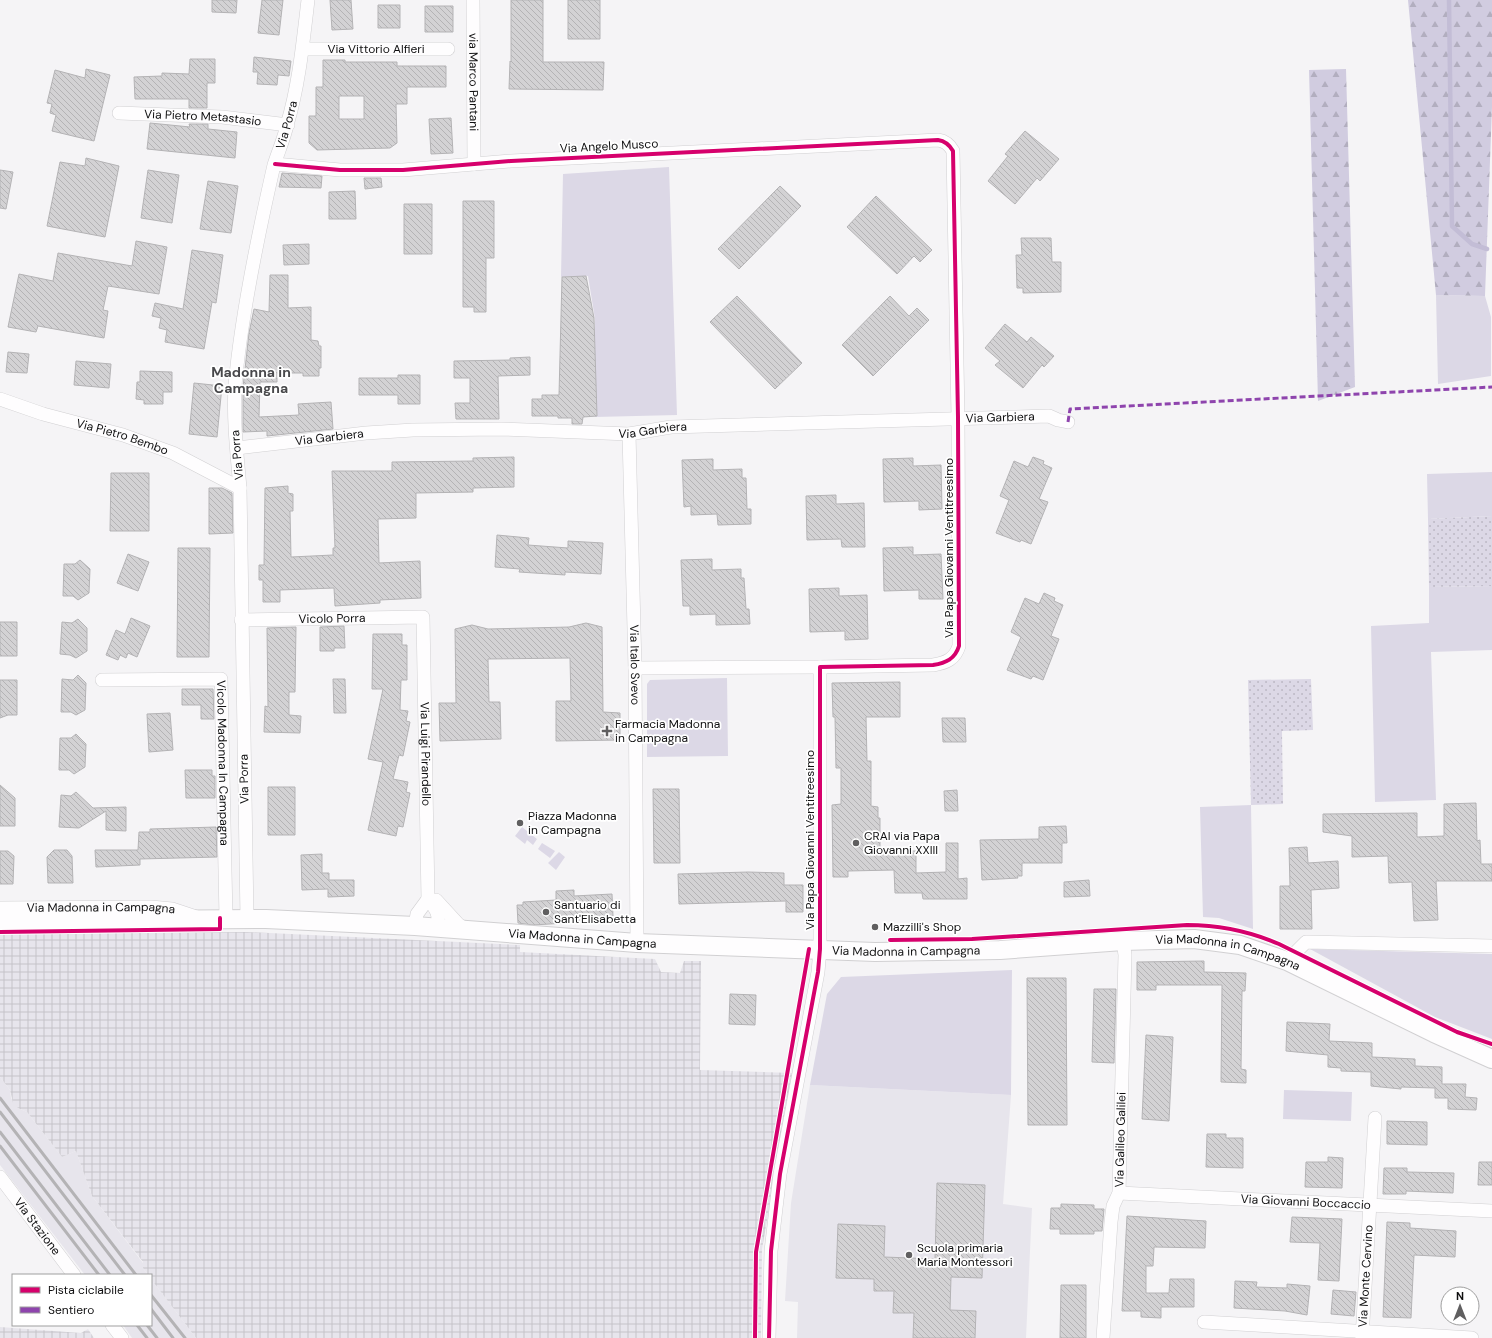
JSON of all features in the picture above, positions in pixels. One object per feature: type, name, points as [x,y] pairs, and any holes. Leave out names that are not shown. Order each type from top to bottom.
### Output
[{"type":"street","name":"Via Porra","points":[[247,918],[240,488],[234,415],[240,339],[275,164],[288,125],[302,49],[308,0]]},
{"type":"street","name":"via Marco Pantani","points":[[473,0],[474,164]]},
{"type":"street","name":"Via Vittorio Alfieri","points":[[302,49],[448,49]]},
{"type":"street","name":"Via Pietro Metastasio","points":[[119,113],[222,117],[288,125]]},
{"type":"street","name":"Via Angelo Musco","points":[[275,164],[340,170],[395,170],[474,164],[898,142],[944,141]]},
{"type":"street","name":"Via Papa Giovanni Ventitreesimo","points":[[635,668],[933,665],[947,662],[958,652],[960,639],[958,417],[953,151],[944,141]]},
{"type":"street","name":"Via Pietro Bembo","points":[[1,399],[173,453],[240,488]]},
{"type":"street","name":"Via Garbiera","points":[[237,448],[366,433],[460,428],[629,434],[671,427],[958,417],[1049,416],[1068,422]]},
{"type":"street","name":"Via Italo Svevo","points":[[629,434],[635,668],[637,943]]},
{"type":"street","name":"Vicolo Porra","points":[[241,620],[424,617]]},
{"type":"street","name":"Via Luigi Pirandello","points":[[424,617],[428,895]]},
{"type":"street","name":"Via Papa Giovanni Ventitreesimo","points":[[769,1338],[772,1251],[780,1174],[818,972],[820,949],[820,667]]},
{"type":"street","name":"Vicolo Madonna In Campagna","points":[[102,680],[221,679],[226,918]]},
{"type":"street","points":[[415,926],[418,914],[428,895]]},
{"type":"street","points":[[428,895],[438,913],[439,919],[436,928]]},
{"type":"street","points":[[428,895],[468,931]]},
{"type":"street","name":"Via Madonna in Campagna","points":[[0,908],[151,907],[172,909],[200,918]]},
{"type":"street","name":"Via Madonna in Campagna","points":[[0,921],[247,918],[415,926],[637,943],[918,953],[1056,947],[1123,941],[1210,940],[1244,947],[1287,961],[1426,1029],[1492,1059]]},
{"type":"street","name":"Via Galileo Galilei","points":[[1103,1338],[1111,1222],[1113,1206],[1119,1193],[1125,955],[1123,941]]},
{"type":"street","points":[[1287,961],[1306,942],[1492,946]]},
{"type":"street","name":"Via Monte Cervino","points":[[1362,1334],[1375,1118]]},
{"type":"street","name":"Via Stazione","points":[[0,1177],[73,1274]]},
{"type":"street","name":"Via Giovanni Boccaccio","points":[[1119,1193],[1492,1211]]},
{"type":"street","points":[[1204,1322],[1362,1334],[1472,1338]]},
{"type":"street","points":[[113,1326],[122,1338]]},
{"type":"shaded area","points":[[669,167],[677,415],[595,417],[595,319],[588,276],[561,277],[563,174]]},
{"type":"shaded area","points":[[1436,295],[1485,296],[1491,317],[1491,376],[1438,384]]},
{"type":"shaded area","points":[[1492,472],[1492,516],[1428,519],[1427,474]]},
{"type":"shaded area","points":[[1492,516],[1492,586],[1429,587],[1428,519]]},
{"type":"shaded area","points":[[1492,586],[1492,650],[1431,652],[1436,800],[1375,802],[1371,626],[1429,623],[1429,587]]},
{"type":"shaded area","points":[[727,678],[728,756],[647,757],[647,684],[650,680]]},
{"type":"shaded area","points":[[1311,679],[1313,730],[1282,731],[1283,804],[1251,805],[1248,680]]},
{"type":"shaded area","points":[[1251,805],[1253,929],[1219,918],[1203,917],[1200,807]]},
{"type":"shaded area","points":[[522,827],[537,839],[533,845],[527,840],[525,844],[515,836]]},
{"type":"shaded area","points":[[542,843],[555,851],[550,858],[538,849]]},
{"type":"shaded area","points":[[559,852],[565,857],[556,870],[548,863]]},
{"type":"shaded area","points":[[247,932],[520,945],[520,952],[655,959],[661,972],[680,973],[684,961],[701,961],[700,1070],[793,1073],[762,1249],[761,1338],[196,1338],[152,1280],[152,1274],[147,1274],[143,1268],[143,1262],[92,1196],[76,1151],[62,1157],[27,1112],[18,1108],[13,1103],[10,1090],[0,1077],[0,934]]},
{"type":"shaded area","points":[[1310,949],[1492,954],[1492,1039],[1435,1017]]},
{"type":"shaded area","points":[[1012,970],[1011,1095],[810,1085],[827,994],[841,977]]},
{"type":"shaded area","points":[[0,1077],[10,1090],[11,1098],[18,1108],[27,1112],[62,1157],[76,1151],[92,1196],[143,1263],[143,1268],[147,1274],[84,1274],[0,1165]]},
{"type":"shaded area","name":"Scuola primaria Maria Montessori","points":[[810,1085],[1011,1095],[1003,1204],[1032,1208],[1026,1338],[797,1338],[798,1302],[785,1301],[791,1203]]},
{"type":"shaded area","points":[[1284,1090],[1352,1092],[1351,1121],[1283,1119]]},
{"type":"shaded area","points":[[152,1280],[196,1338],[132,1338],[124,1326],[152,1326]]},
{"type":"shaded area","points":[[0,1327],[81,1333],[88,1329],[94,1338],[0,1338]]},
{"type":"green space","points":[[1408,0],[1492,0],[1492,107],[1485,296],[1436,295]]},
{"type":"green space","points":[[1346,69],[1355,387],[1318,401],[1309,70]]},
{"type":"building","points":[[212,0],[237,0],[236,13],[212,12]]},
{"type":"building","points":[[262,0],[283,0],[279,35],[258,33]]},
{"type":"building","points":[[330,0],[351,0],[353,29],[332,30]]},
{"type":"building","points":[[511,0],[543,0],[543,62],[604,62],[603,90],[509,89],[510,61],[511,62]]},
{"type":"building","points":[[568,0],[600,0],[600,39],[568,39]]},
{"type":"building","points":[[378,5],[400,5],[400,28],[378,28]]},
{"type":"building","points":[[425,6],[453,6],[453,32],[425,32]]},
{"type":"building","points":[[254,57],[291,61],[289,76],[278,75],[277,85],[257,84],[258,72],[253,72]]},
{"type":"building","points":[[190,59],[215,59],[215,83],[207,83],[207,108],[189,108],[189,99],[135,99],[134,77],[162,76],[162,73],[189,74]]},
{"type":"building","points":[[323,60],[345,60],[345,62],[397,62],[397,66],[446,66],[446,87],[407,87],[407,104],[396,104],[397,143],[390,148],[317,150],[309,143],[309,116],[316,116],[316,87],[323,87]],"holes":[[[339,96],[364,96],[364,119],[339,119]]]},
{"type":"building","points":[[86,69],[110,75],[94,141],[52,131],[56,115],[50,113],[52,104],[47,103],[55,70],[85,78]]},
{"type":"building","points":[[451,118],[453,153],[431,154],[429,119]]},
{"type":"building","points":[[150,123],[190,127],[189,124],[208,124],[208,129],[237,132],[235,158],[147,149]]},
{"type":"building","points":[[1025,131],[1059,159],[1040,181],[1037,178],[1015,204],[988,181],[1008,156],[1005,154]]},
{"type":"building","points":[[86,158],[119,166],[105,237],[47,226],[60,162],[85,166]]},
{"type":"building","points":[[0,170],[13,172],[6,209],[0,208]]},
{"type":"building","points":[[148,170],[179,175],[172,223],[141,218]]},
{"type":"building","points":[[282,173],[322,176],[321,188],[279,187]]},
{"type":"building","points":[[364,178],[381,178],[382,187],[365,189]]},
{"type":"building","points":[[208,181],[238,186],[231,233],[200,229]]},
{"type":"building","points":[[780,186],[801,206],[739,269],[718,249]]},
{"type":"building","points":[[355,191],[356,219],[329,219],[329,192]]},
{"type":"building","points":[[876,196],[932,250],[920,262],[914,256],[897,274],[847,227]]},
{"type":"building","points":[[463,201],[494,201],[494,258],[486,258],[486,312],[474,312],[474,307],[463,307]]},
{"type":"building","points":[[404,204],[432,204],[432,254],[404,254]]},
{"type":"building","points":[[1021,238],[1051,238],[1052,262],[1061,262],[1061,292],[1023,293],[1023,288],[1017,288],[1016,255],[1022,255]]},
{"type":"building","points":[[136,241],[167,247],[159,294],[108,286],[103,310],[108,311],[104,338],[38,326],[36,332],[8,327],[19,274],[53,281],[58,253],[132,266]]},
{"type":"building","points":[[309,244],[309,264],[284,265],[283,245]]},
{"type":"building","points":[[192,250],[223,255],[216,303],[212,302],[204,349],[165,342],[167,330],[159,328],[161,318],[152,316],[155,303],[183,309]]},
{"type":"building","points":[[270,275],[288,275],[288,308],[311,307],[311,340],[318,341],[319,346],[321,346],[321,368],[319,368],[319,376],[303,376],[303,373],[277,373],[277,382],[260,382],[259,417],[299,415],[298,404],[331,402],[333,429],[267,436],[267,431],[243,432],[243,387],[249,333],[254,309],[269,312]]},
{"type":"building","points":[[586,276],[594,318],[597,416],[583,417],[582,424],[572,424],[572,418],[558,418],[558,416],[532,416],[532,399],[542,399],[542,395],[559,395],[562,277]]},
{"type":"building","points":[[737,296],[802,363],[775,389],[710,322]]},
{"type":"building","points":[[890,296],[909,316],[917,308],[929,320],[873,376],[842,345]]},
{"type":"building","points":[[1005,324],[1027,342],[1031,337],[1054,356],[1044,367],[1042,365],[1023,388],[995,365],[1000,361],[985,348]]},
{"type":"building","points":[[8,352],[29,354],[27,373],[6,372]]},
{"type":"building","points":[[530,357],[530,375],[498,376],[499,419],[456,419],[455,403],[470,403],[470,378],[454,378],[454,361],[510,360],[510,358]]},
{"type":"building","points":[[76,361],[111,364],[109,388],[74,385]]},
{"type":"building","points":[[140,371],[172,372],[172,392],[163,392],[163,404],[144,404],[144,400],[136,399],[137,382],[140,382]]},
{"type":"building","points":[[398,375],[420,375],[420,404],[398,404],[398,395],[359,395],[359,378],[398,378]]},
{"type":"building","points":[[194,383],[222,386],[217,437],[189,434]]},
{"type":"building","points":[[514,457],[514,487],[473,488],[473,492],[416,493],[416,518],[378,519],[379,563],[420,561],[421,598],[380,600],[380,603],[335,606],[334,588],[280,590],[280,602],[263,602],[263,580],[259,580],[259,565],[264,565],[265,488],[288,486],[288,493],[293,494],[293,511],[290,511],[291,557],[333,555],[333,548],[335,548],[332,471],[392,471],[392,462],[473,461],[473,458]]},
{"type":"building","points":[[1033,457],[1044,461],[1043,464],[1052,468],[1039,499],[1048,502],[1031,544],[1021,540],[1020,542],[996,533],[1009,500],[1000,496],[1014,461],[1028,467]]},
{"type":"building","points":[[913,458],[913,466],[941,465],[942,509],[919,510],[919,501],[884,502],[883,459]]},
{"type":"building","points":[[713,459],[713,470],[742,469],[742,478],[746,478],[747,509],[751,509],[751,524],[718,525],[717,514],[691,515],[691,506],[684,507],[682,460]]},
{"type":"building","points":[[111,473],[149,473],[149,531],[110,531]]},
{"type":"building","points":[[209,488],[222,488],[232,493],[233,533],[209,534]]},
{"type":"building","points":[[836,495],[836,504],[864,503],[865,547],[842,547],[841,539],[807,540],[806,496]]},
{"type":"building","points":[[497,535],[529,538],[528,545],[568,548],[568,541],[603,543],[601,574],[565,572],[565,575],[519,572],[520,569],[495,567]]},
{"type":"building","points":[[913,547],[913,555],[941,554],[943,599],[919,599],[919,590],[884,591],[883,548]]},
{"type":"building","points":[[178,548],[210,548],[209,657],[177,657]]},
{"type":"building","points":[[128,554],[149,562],[138,591],[117,583]]},
{"type":"building","points":[[712,559],[712,570],[741,569],[741,578],[744,578],[746,609],[749,609],[750,624],[716,625],[716,614],[690,615],[690,606],[683,606],[681,560]]},
{"type":"building","points":[[80,560],[90,569],[89,593],[78,600],[73,596],[63,596],[64,564],[75,564]]},
{"type":"building","points":[[839,588],[839,596],[867,595],[868,639],[845,640],[845,631],[810,632],[809,589]]},
{"type":"building","points":[[1044,593],[1055,598],[1054,601],[1063,605],[1051,636],[1059,639],[1043,680],[1033,676],[1031,679],[1007,670],[1021,637],[1011,632],[1025,598],[1039,604]]},
{"type":"building","points":[[131,618],[150,626],[137,657],[128,653],[126,658],[120,655],[118,660],[106,655],[116,630],[125,634]]},
{"type":"building","points":[[78,619],[87,628],[87,651],[76,658],[70,655],[60,654],[62,622],[72,623]]},
{"type":"building","points":[[0,622],[17,622],[17,656],[0,656]]},
{"type":"building","points":[[586,623],[602,627],[603,712],[620,713],[620,740],[556,741],[556,701],[571,701],[570,658],[488,659],[489,702],[500,702],[501,739],[440,741],[439,703],[456,703],[455,629],[472,625],[488,629],[569,627]]},
{"type":"building","points":[[344,626],[345,648],[334,648],[334,651],[320,651],[320,627]]},
{"type":"building","points":[[296,627],[295,692],[289,692],[289,715],[301,716],[300,733],[264,732],[265,706],[268,707],[267,628]]},
{"type":"building","points":[[373,634],[402,634],[402,645],[407,645],[407,680],[401,680],[400,710],[408,711],[406,721],[410,722],[403,756],[399,755],[393,779],[408,782],[406,792],[410,793],[403,827],[398,826],[396,836],[368,830],[383,762],[368,759],[383,689],[372,689]]},
{"type":"building","points":[[78,675],[86,683],[85,710],[76,715],[71,712],[61,712],[62,679],[73,680]]},
{"type":"building","points":[[333,679],[345,679],[346,713],[334,713]]},
{"type":"building","points":[[0,680],[17,680],[17,715],[8,715],[0,718]]},
{"type":"building","points":[[900,682],[900,717],[866,717],[867,761],[871,761],[871,806],[878,807],[878,818],[880,818],[880,851],[916,851],[916,873],[946,872],[946,843],[958,843],[958,879],[967,878],[967,899],[923,899],[922,893],[895,893],[894,870],[848,871],[848,877],[833,877],[832,805],[841,804],[841,768],[836,768],[835,717],[833,717],[832,683]]},
{"type":"building","points":[[182,689],[213,689],[214,719],[201,719],[201,705],[182,705]]},
{"type":"building","points":[[170,713],[173,750],[149,752],[147,714]]},
{"type":"building","points":[[942,718],[965,718],[966,742],[943,742]]},
{"type":"building","points":[[76,734],[86,744],[85,767],[74,774],[69,770],[59,770],[60,738],[71,738]]},
{"type":"building","points":[[185,770],[212,770],[212,776],[215,776],[215,798],[186,798]]},
{"type":"building","points":[[0,785],[15,798],[15,826],[0,826]]},
{"type":"building","points":[[268,787],[295,787],[295,835],[268,835]]},
{"type":"building","points":[[653,789],[679,789],[680,863],[654,863]]},
{"type":"building","points":[[957,790],[958,811],[945,811],[944,791]]},
{"type":"building","points":[[76,792],[93,808],[126,807],[126,831],[106,830],[106,811],[79,828],[59,827],[61,795],[71,796]]},
{"type":"building","points":[[1476,803],[1477,841],[1480,840],[1481,864],[1492,864],[1492,881],[1436,881],[1438,920],[1414,921],[1412,882],[1389,883],[1388,856],[1352,857],[1352,836],[1323,832],[1323,814],[1417,813],[1417,837],[1444,836],[1444,804]]},
{"type":"building","points":[[1066,826],[1067,843],[1062,843],[1062,863],[1022,863],[1022,876],[1017,876],[1018,878],[982,880],[980,840],[1039,839],[1039,827]]},
{"type":"building","points":[[216,827],[217,857],[140,859],[140,865],[96,867],[95,850],[138,850],[139,832],[150,832],[150,829]]},
{"type":"building","points":[[1307,847],[1308,863],[1338,861],[1339,888],[1311,890],[1312,929],[1280,929],[1280,886],[1290,886],[1289,848]]},
{"type":"building","points":[[54,850],[67,850],[72,856],[73,883],[48,883],[47,857]]},
{"type":"building","points":[[0,851],[8,851],[14,856],[13,884],[0,884]]},
{"type":"building","points":[[322,854],[322,873],[329,873],[329,880],[354,880],[354,896],[328,897],[328,889],[302,890],[301,855]]},
{"type":"building","points":[[748,872],[784,873],[784,885],[803,885],[803,912],[786,912],[786,901],[679,904],[678,874]]},
{"type":"building","points":[[1089,880],[1090,896],[1064,897],[1064,882]]},
{"type":"building","points":[[574,890],[574,896],[612,894],[613,916],[583,917],[583,922],[533,925],[518,923],[517,905],[523,905],[523,902],[556,900],[556,891]]},
{"type":"building","points":[[1204,961],[1204,972],[1246,973],[1245,991],[1242,991],[1241,1069],[1246,1070],[1246,1083],[1221,1082],[1222,985],[1156,985],[1156,990],[1137,990],[1137,962]]},
{"type":"building","points":[[1027,978],[1066,978],[1067,1125],[1028,1125]]},
{"type":"building","points":[[1094,989],[1116,989],[1114,1063],[1092,1062]]},
{"type":"building","points":[[730,994],[756,995],[755,1025],[729,1024]]},
{"type":"building","points":[[1287,1022],[1330,1024],[1329,1041],[1372,1043],[1372,1057],[1415,1059],[1415,1066],[1442,1067],[1442,1084],[1466,1084],[1465,1097],[1477,1098],[1476,1110],[1448,1109],[1448,1098],[1435,1098],[1435,1088],[1401,1087],[1401,1089],[1371,1086],[1371,1072],[1341,1071],[1341,1068],[1328,1067],[1328,1055],[1286,1051]]},
{"type":"building","points":[[1146,1035],[1173,1037],[1169,1121],[1142,1119]]},
{"type":"building","points":[[1387,1121],[1427,1122],[1427,1145],[1387,1144]]},
{"type":"building","points":[[1207,1134],[1226,1134],[1226,1138],[1243,1138],[1243,1168],[1206,1167]]},
{"type":"building","points":[[1328,1157],[1343,1158],[1342,1188],[1305,1187],[1306,1162],[1328,1162]]},
{"type":"building","points":[[1479,1162],[1492,1162],[1492,1185],[1478,1185]]},
{"type":"building","points":[[1384,1168],[1407,1168],[1407,1172],[1454,1173],[1453,1193],[1406,1191],[1406,1194],[1383,1194]]},
{"type":"building","points":[[937,1183],[985,1185],[982,1278],[951,1277],[950,1310],[976,1311],[975,1338],[913,1338],[914,1313],[893,1313],[894,1291],[874,1291],[874,1279],[836,1278],[838,1224],[885,1226],[884,1257],[935,1259]]},
{"type":"building","points":[[1061,1204],[1094,1205],[1094,1209],[1104,1209],[1102,1231],[1094,1231],[1094,1234],[1060,1234],[1060,1229],[1050,1229],[1051,1208],[1061,1208]]},
{"type":"building","points":[[1127,1216],[1206,1221],[1205,1248],[1154,1247],[1153,1266],[1146,1266],[1146,1293],[1169,1293],[1170,1279],[1194,1279],[1194,1307],[1161,1307],[1161,1318],[1141,1317],[1141,1311],[1122,1311]]},
{"type":"building","points":[[1292,1217],[1342,1219],[1339,1281],[1318,1280],[1320,1243],[1290,1242]]},
{"type":"building","points":[[1387,1222],[1410,1223],[1410,1228],[1456,1231],[1455,1257],[1414,1255],[1411,1318],[1383,1317]]},
{"type":"building","points":[[1235,1281],[1257,1282],[1256,1287],[1287,1288],[1287,1284],[1310,1286],[1307,1315],[1285,1311],[1234,1308]]},
{"type":"building","points":[[1061,1285],[1086,1285],[1086,1338],[1060,1338]]},
{"type":"building","points":[[1333,1290],[1356,1292],[1354,1316],[1331,1314]]},
{"type":"waterway","points":[[1449,0],[1452,226],[1472,244],[1487,249]]},
{"type":"railway","points":[[0,1098],[135,1274]]},
{"type":"railway","points":[[0,1112],[124,1274]]},
{"type":"railway","points":[[0,1132],[109,1274]]},
{"type":"railway","points":[[0,1146],[98,1274]]},
{"type":"railway","points":[[152,1296],[185,1338]]},
{"type":"railway","points":[[152,1310],[173,1338]]},
{"type":"railway","points":[[138,1326],[147,1338]]},
{"type":"railway","points":[[148,1326],[157,1338]]},
{"type":"marked path","points":[[1068,422],[1070,409],[1492,387]]},
{"type":"cycle path","points":[[275,164],[340,170],[403,170],[511,161],[938,140],[947,143],[953,151],[958,417],[959,646],[955,654],[949,660],[933,665],[820,667],[820,949],[818,972],[780,1174],[771,1251],[769,1338]]},
{"type":"cycle path","points":[[0,932],[220,929],[220,918]]},
{"type":"cycle path","points":[[890,940],[972,939],[1187,925],[1223,928],[1245,932],[1279,944],[1457,1032],[1492,1044]]},
{"type":"cycle path","points":[[755,1338],[756,1252],[809,949]]},
{"type":"place","name":"Farmacia Madonna in Campagna","points":[[607,731]]},
{"type":"place","name":"Piazza Madonna in Campagna","points":[[520,823]]},
{"type":"place","name":"CRAI via Papa Giovanni XXIII","points":[[856,843]]},
{"type":"place","name":"Santuario di Sant'Elisabetta","points":[[546,912]]},
{"type":"place","name":"Mazzilli's Shop","points":[[875,927]]},
{"type":"place","name":"Scuola primaria Maria Montessori","points":[[909,1255]]},
{"type":"district","name":"Madonna in Campagna","points":[[251,380]]}]
